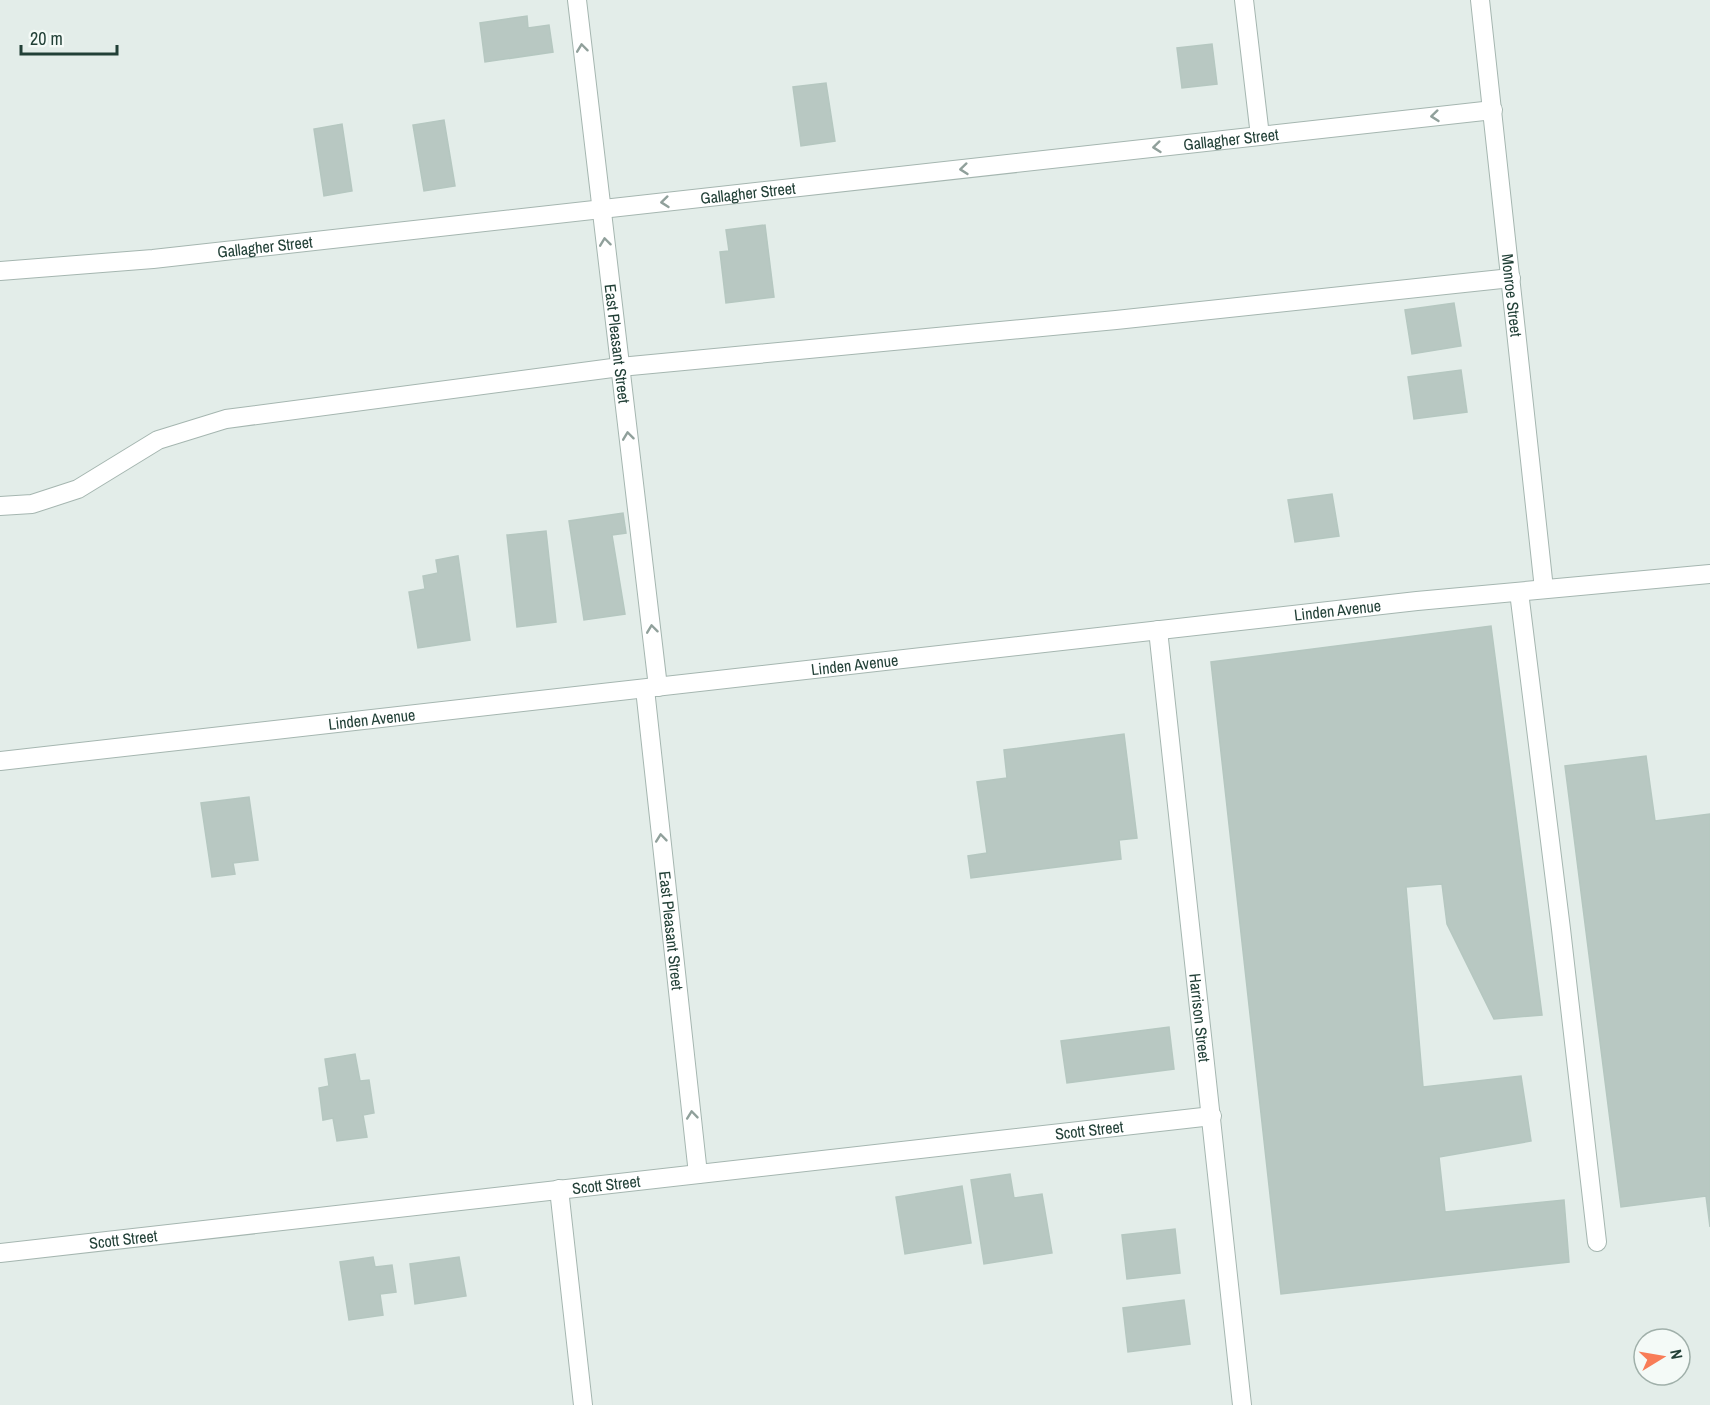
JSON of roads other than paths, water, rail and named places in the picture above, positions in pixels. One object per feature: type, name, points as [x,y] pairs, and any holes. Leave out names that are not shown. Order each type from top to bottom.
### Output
[{"type":"street","name":"East Pleasant Street","points":[[577,0],[620,367],[698,1174]]},
{"type":"street","points":[[1244,0],[1260,136]]},
{"type":"street","name":"Monroe Street","points":[[1480,0],[1544,589]]},
{"type":"street","name":"Gallagher Street","points":[[0,271],[153,259],[1493,110]]},
{"type":"street","points":[[0,506],[32,504],[78,489],[158,440],[226,419],[620,367],[1104,321],[1511,278]]},
{"type":"street","name":"Linden Avenue","points":[[0,761],[1417,601],[1710,574]]},
{"type":"street","points":[[1519,592],[1597,1242]]},
{"type":"street","name":"Harrison Street","points":[[1158,630],[1242,1405]]},
{"type":"street","name":"Scott Street","points":[[0,1252],[1212,1116]]},
{"type":"street","points":[[560,1189],[583,1405]]}]
